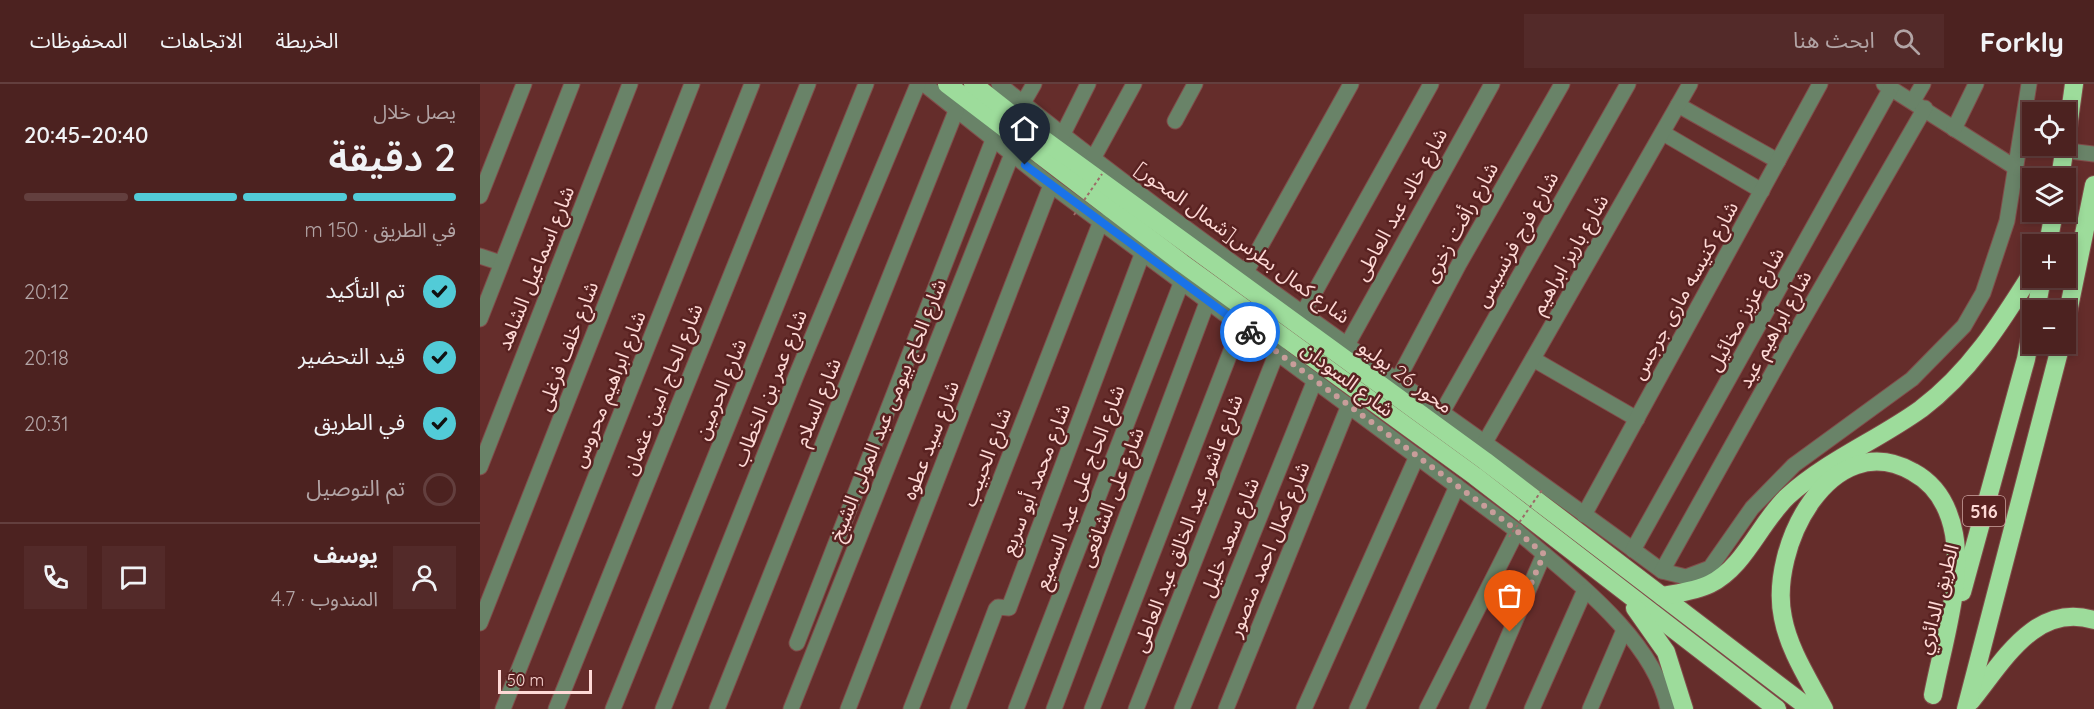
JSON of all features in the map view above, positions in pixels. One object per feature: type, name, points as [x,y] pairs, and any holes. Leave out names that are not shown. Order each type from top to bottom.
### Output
[{"type":"highway","name":"محور 26 يوليو","points":[[947,84],[1172,256],[1475,476],[1777,709]]},
{"type":"highway","name":"محور 26 يوليو","points":[[973,84],[1043,139],[1485,461],[1810,709]]},
{"type":"highway","points":[[2071,102],[2074,84]]},
{"type":"highway","points":[[2071,300],[2093,192]]},
{"type":"highway","points":[[1662,596],[1697,589],[1724,576],[1788,497],[1841,457],[1898,424],[1942,391],[1981,351],[2022,288]]},
{"type":"highway","name":"الطريق الدائري","points":[[1931,702],[2027,354]]},
{"type":"highway","name":"516","points":[[1966,708],[2058,354]]},
{"type":"highway","points":[[1824,709],[1788,637],[1780,594],[1782,570],[1790,538],[1810,503],[1824,486],[1842,473],[1861,464],[1884,462],[1925,478],[1940,494],[1954,533],[1956,574],[1931,702]]},
{"type":"highway","points":[[1628,593],[1666,652],[1684,709]]},
{"type":"highway","points":[[1966,708],[2026,634],[2040,623],[2056,618],[2094,620]]},
{"type":"street","points":[[480,196],[524,84]]},
{"type":"street","points":[[480,319],[572,84]]},
{"type":"street","name":"شارع اسماعيل الشاهد","points":[[480,467],[630,84]]},
{"type":"street","name":"شارع خلف فرغلى","points":[[480,623],[692,84]]},
{"type":"street","name":"شارع ابراهيم محروس","points":[[503,709],[752,84]]},
{"type":"street","name":"شارع الحاج امين عثمان","points":[[556,709],[808,84]]},
{"type":"street","name":"شارع الحرمين","points":[[613,709],[866,84]]},
{"type":"street","name":"شارع عمر بن الخطاب","points":[[663,709],[796,376],[918,84]]},
{"type":"street","name":"شارع السودان","points":[[924,84],[1051,185],[1457,486],[1513,534],[1544,554],[1642,649],[1656,672],[1666,706]]},
{"type":"street","points":[[1023,103],[1034,84]]},
{"type":"street","points":[[1063,134],[1089,84]]},
{"type":"street","points":[[1094,157],[1134,84]]},
{"type":"street","points":[[1175,121],[1195,84]]},
{"type":"street","points":[[1246,272],[1351,84]]},
{"type":"street","points":[[1303,313],[1431,84]]},
{"type":"street","name":"شارع خالد عبد العاطى","points":[[1347,345],[1492,84]]},
{"type":"street","name":"شارع رأفت زخرى","points":[[1397,381],[1459,264],[1562,84]]},
{"type":"street","name":"شارع فرج فرنسيس","points":[[1441,414],[1628,84]]},
{"type":"street","name":"شارع باريز ابراهيم","points":[[1484,444],[1690,84]]},
{"type":"street","name":"شارع كنيسه مارى جرجس","points":[[1584,515],[1820,84]]},
{"type":"street","name":"شارع ابراهيم عيد","points":[[1662,571],[1825,280],[1919,104],[1923,84]]},
{"type":"street","points":[[1954,129],[1976,84]]},
{"type":"street","name":"شارع كمال بطرس[شمال المحور]","points":[[1003,85],[1063,134],[1246,272],[1441,414],[1662,571],[1686,577],[1710,568],[1752,508],[1794,465],[1912,379],[1964,326],[1983,293],[2007,221],[2029,84]]},
{"type":"street","points":[[1888,86],[2016,168]]},
{"type":"street","name":"شارع عزيز مخائيل","points":[[1633,550],[1888,86]]},
{"type":"street","points":[[1678,105],[1778,161]]},
{"type":"street","name":"شارع السلام","points":[[717,709],[956,111]]},
{"type":"street","points":[[1663,133],[1762,191]]},
{"type":"street","points":[[796,642],[993,140]]},
{"type":"street","points":[[2020,145],[2094,154]]},
{"type":"street","name":"شارع الحاج بيومى عبد المولى الشيخ","points":[[791,709],[1012,154]]},
{"type":"street","name":"شارع سيد عطوه","points":[[848,709],[1051,185]]},
{"type":"street","name":"شارع الحبيب","points":[[911,709],[1101,221]]},
{"type":"street","name":"شارع محمد أبو سريع","points":[[958,709],[996,609],[998,607],[1009,608],[1143,252]]},
{"type":"street","points":[[480,256],[501,263]]},
{"type":"street","name":"شارع الحاج على عبد السميع","points":[[1016,709],[1182,281]]},
{"type":"street","name":"شارع على الشافعى","points":[[1054,709],[1208,300]]},
{"type":"street","points":[[1092,709],[1241,325]]},
{"type":"street","name":"شارع عاشور عبد الخالق عبد العاطى","points":[[1136,709],[1277,352]]},
{"type":"street","points":[[1533,359],[1637,419]]},
{"type":"street","name":"شارع سعد خليل","points":[[1182,709],[1315,380]]},
{"type":"street","name":"شارع كمال احمد منصور","points":[[1226,709],[1349,405]]},
{"type":"street","points":[[1304,709],[1417,456]]},
{"type":"street","points":[[1357,709],[1457,486]]},
{"type":"street","points":[[1427,709],[1513,534]]},
{"type":"street","points":[[1477,709],[1544,554]]},
{"type":"street","points":[[1532,709],[1584,592]]},
{"type":"street","points":[[1590,709],[1624,630]]},
{"type":"path","points":[[1074,215],[1102,174]]},
{"type":"path","points":[[1513,534],[1542,490]]},
{"type":"way so far","points":[[1250,332],[1506,522],[1544,554],[1510,632]]},
{"type":"route","points":[[1025,165],[1250,332]]}]
